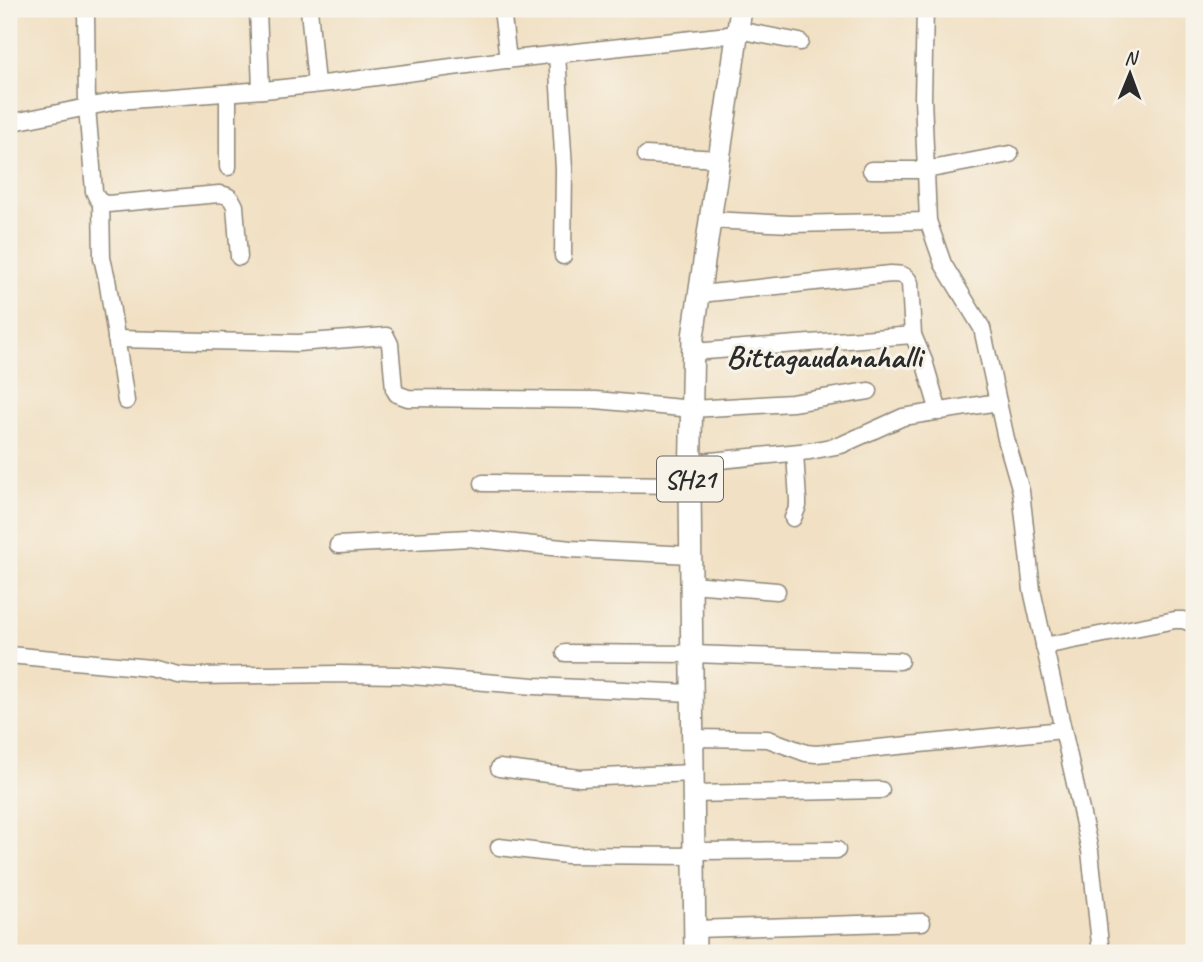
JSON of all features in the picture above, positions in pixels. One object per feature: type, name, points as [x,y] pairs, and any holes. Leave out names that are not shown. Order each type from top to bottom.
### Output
[{"type":"main road","name":"SH21","points":[[695,953],[690,485],[693,352],[741,9]]},
{"type":"street","points":[[86,9],[87,107],[94,191],[97,199],[108,204],[227,194],[234,206],[239,257]]},
{"type":"street","points":[[258,9],[261,90]]},
{"type":"street","points":[[309,9],[316,84]]},
{"type":"street","points":[[502,9],[508,60]]},
{"type":"street","points":[[925,9],[923,98],[928,221],[943,264],[982,328],[1007,442],[1021,491],[1031,584],[1090,851],[1101,953]]},
{"type":"street","points":[[9,123],[117,101],[316,84],[738,32],[800,42]]},
{"type":"street","points":[[557,54],[564,169],[563,256]]},
{"type":"street","points":[[228,93],[228,167]]},
{"type":"street","points":[[871,170],[926,170],[1010,154]]},
{"type":"street","points":[[646,155],[720,159]]},
{"type":"street","points":[[101,203],[102,258],[126,401]]},
{"type":"street","points":[[711,220],[791,224],[928,221]]},
{"type":"street","points":[[700,294],[902,274],[911,283],[913,335],[924,361],[939,412]]},
{"type":"street","points":[[693,352],[913,335]]},
{"type":"street","points":[[116,339],[298,342],[386,336],[390,344],[394,389],[401,397],[596,400],[692,409],[792,403],[869,391]]},
{"type":"street","points":[[691,463],[795,453],[841,445],[903,417],[998,402]]},
{"type":"street","points":[[793,517],[799,501],[795,453]]},
{"type":"street","points":[[483,483],[690,485]]},
{"type":"street","points":[[338,545],[483,539],[571,549],[691,555]]},
{"type":"street","points":[[691,583],[777,591]]},
{"type":"street","points":[[1044,646],[1175,620],[1194,624]]},
{"type":"street","points":[[565,653],[900,661]]},
{"type":"street","points":[[9,655],[150,668],[193,676],[400,675],[534,687],[692,694]]},
{"type":"street","points":[[693,738],[768,739],[806,754],[816,754],[1063,730]]},
{"type":"street","points":[[499,768],[580,778],[881,790]]},
{"type":"street","points":[[499,847],[567,855],[837,850]]},
{"type":"street","points":[[695,929],[922,922]]},
{"type":"district","name":"Bittagaudanahalli","points":[[824,356]]}]
